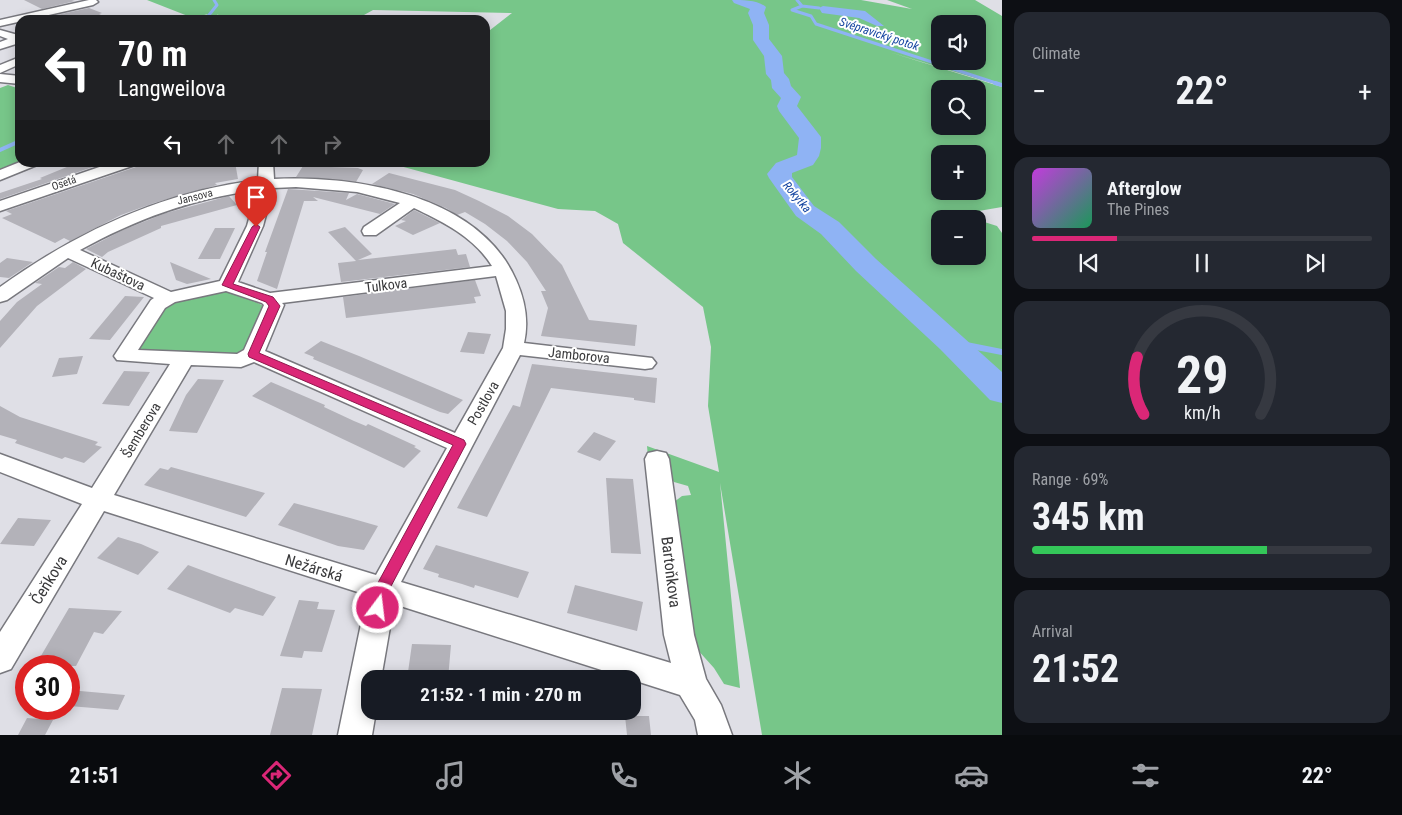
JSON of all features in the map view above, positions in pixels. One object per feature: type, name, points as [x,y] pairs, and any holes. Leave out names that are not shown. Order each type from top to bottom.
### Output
[{"type":"street","points":[[42,2],[59,9]]},
{"type":"street","points":[[35,15],[94,2]]},
{"type":"street","points":[[0,24],[15,20]]},
{"type":"street","points":[[0,46],[8,38],[3,34]]},
{"type":"street","points":[[0,58],[15,60]]},
{"type":"street","points":[[0,70],[15,62]]},
{"type":"street","points":[[0,78],[15,80]]},
{"type":"street","points":[[0,175],[20,167]]},
{"type":"street","name":"Osetá","points":[[0,206],[115,167]]},
{"type":"street","points":[[227,285],[256,227],[267,184],[266,167]]},
{"type":"street","name":"Jansova","points":[[0,296],[28,275],[67,251],[123,221],[154,209],[206,194],[267,184],[306,183],[361,188],[412,202],[433,211],[471,232],[489,248],[503,270],[512,290],[517,317],[517,331],[513,348]]},
{"type":"street","points":[[370,231],[412,202]]},
{"type":"street","name":"Kubaštova","points":[[67,251],[168,298]]},
{"type":"street","name":"Tulkova","points":[[269,300],[503,270]]},
{"type":"street","points":[[227,285],[269,300],[274,306],[253,354],[241,361],[124,356],[158,304],[168,298],[227,285]]},
{"type":"street","name":"Jamborova","points":[[513,348],[645,363]]},
{"type":"street","name":"Postlova","points":[[355,735],[382,590],[513,348]]},
{"type":"street","points":[[253,354],[460,444]]},
{"type":"street","name":"Šemberova","points":[[98,500],[184,359]]},
{"type":"street","name":"Bartoňkova","points":[[657,459],[679,635],[691,684]]},
{"type":"street","name":"Nežárská","points":[[0,463],[98,500],[382,590],[691,684]]},
{"type":"street","name":"Čeňkova","points":[[0,659],[98,500]]},
{"type":"street","points":[[691,684],[710,716],[715,735]]},
{"type":"green space","points":[[147,0],[861,0],[912,9],[887,0],[975,0],[1002,16],[1002,86],[949,70],[986,70],[986,15],[931,15],[931,65],[889,52],[931,65],[931,70],[947,70],[979,80],[931,80],[931,135],[986,135],[986,82],[1002,87],[1002,207],[984,210],[931,210],[931,265],[986,265],[986,223],[997,226],[1002,233],[1002,735],[762,735],[720,483],[740,688],[724,684],[714,668],[696,648],[674,502],[682,496],[691,495],[688,486],[674,482],[648,457],[647,446],[719,472],[708,406],[711,347],[703,307],[623,243],[618,224],[595,211],[558,209],[404,167],[490,167],[490,30],[512,13],[373,10],[364,15],[206,15],[208,14],[185,15]]},
{"type":"green space","points":[[8,85],[15,87],[15,164],[0,170],[0,88]]},
{"type":"green space","points":[[222,290],[232,291],[266,307],[245,351],[235,355],[142,352],[138,347],[162,308],[171,302]]},
{"type":"water","points":[[823,6],[865,11],[884,26],[877,26],[859,18],[822,13],[819,8]]},
{"type":"building","points":[[24,0],[72,0],[75,1],[42,9]]},
{"type":"building","points":[[89,8],[102,13],[99,14],[101,15],[57,15]]},
{"type":"building","points":[[67,167],[93,167],[0,199],[0,193],[42,179],[40,178]]},
{"type":"building","points":[[136,167],[236,167],[238,179],[215,183],[217,185],[154,203],[121,215],[70,241],[64,238],[55,243],[2,218],[12,214],[6,211]]},
{"type":"building","points":[[302,167],[358,168],[363,170],[356,182],[296,177]]},
{"type":"building","points":[[389,173],[455,190],[508,216],[532,234],[562,265],[589,320],[637,325],[635,346],[541,336],[548,308],[541,291],[546,291],[527,262],[507,241],[465,212],[457,215],[446,208],[413,194],[372,184]]},
{"type":"building","points":[[288,189],[349,193],[346,200],[357,194],[395,204],[380,214],[313,197],[318,201],[304,201],[277,289],[257,281],[267,252],[265,252]]},
{"type":"building","points":[[229,196],[237,205],[161,226],[161,228],[108,252],[102,257],[86,249],[123,230],[166,213]]},
{"type":"building","points":[[414,210],[440,223],[413,235],[395,226],[406,221],[401,220]]},
{"type":"building","points":[[345,227],[372,254],[358,260],[456,249],[458,255],[466,254],[470,267],[341,282],[338,263],[356,261],[328,232]]},
{"type":"building","points":[[215,228],[235,228],[220,259],[198,259]]},
{"type":"building","points":[[7,258],[33,262],[9,278],[0,277],[0,263]]},
{"type":"building","points":[[73,262],[86,269],[37,306],[0,348],[0,321],[17,302],[42,284],[35,283],[59,267],[65,268]]},
{"type":"building","points":[[170,262],[211,279],[187,284],[176,280]]},
{"type":"building","points":[[475,280],[481,296],[474,297],[476,303],[346,318],[343,297]]},
{"type":"building","points":[[125,296],[144,297],[110,340],[89,339]]},
{"type":"building","points":[[468,332],[491,334],[484,354],[460,352]]},
{"type":"building","points":[[321,341],[463,400],[448,414],[440,412],[313,359],[314,357],[304,353]]},
{"type":"building","points":[[83,356],[77,374],[52,377],[59,358]]},
{"type":"building","points":[[532,364],[657,378],[655,403],[634,400],[634,398],[551,388],[487,517],[457,508],[513,405],[520,407]]},
{"type":"building","points":[[124,371],[150,372],[129,406],[102,404]]},
{"type":"building","points":[[198,379],[224,380],[197,433],[169,431],[186,395]]},
{"type":"building","points":[[271,382],[325,405],[324,407],[354,421],[366,426],[368,424],[416,446],[414,447],[421,451],[404,468],[252,396]]},
{"type":"building","points":[[0,406],[20,417],[98,442],[95,445],[102,447],[84,463],[65,457],[62,459],[15,443],[17,440],[0,435]]},
{"type":"building","points":[[594,432],[616,441],[600,461],[577,452]]},
{"type":"building","points":[[171,467],[265,493],[246,517],[144,485],[160,468],[168,470]]},
{"type":"building","points":[[606,478],[633,479],[641,554],[611,553]]},
{"type":"building","points":[[294,503],[378,526],[364,550],[338,546],[278,525]]},
{"type":"building","points":[[18,518],[51,520],[34,546],[0,544]]},
{"type":"building","points":[[118,537],[159,552],[138,575],[97,558]]},
{"type":"building","points":[[436,545],[529,572],[518,598],[475,585],[474,588],[438,577],[439,574],[423,569]]},
{"type":"building","points":[[188,565],[276,597],[263,616],[235,608],[230,613],[167,589]]},
{"type":"building","points":[[575,585],[643,602],[637,631],[567,613]]},
{"type":"building","points":[[299,600],[319,602],[317,609],[335,610],[322,652],[304,651],[302,658],[280,656]]},
{"type":"building","points":[[69,608],[122,611],[103,634],[94,632],[80,658],[80,655],[41,655]]},
{"type":"building","points":[[412,644],[451,645],[449,670],[408,670]]},
{"type":"building","points":[[282,688],[322,689],[312,735],[270,735]]},
{"type":"building","points":[[80,691],[125,695],[118,710],[80,707]]},
{"type":"building","points":[[641,716],[649,716],[651,735],[627,735],[625,720],[641,720]]},
{"type":"building","points":[[26,720],[53,720],[45,735],[18,735]]},
{"type":"waterway","points":[[209,15],[217,5],[214,0]]},
{"type":"waterway","name":"Rokytka","points":[[739,0],[758,7],[756,13],[761,25],[761,40],[773,56],[775,74],[780,79],[782,88],[791,97],[787,106],[810,137],[808,156],[804,160],[784,168],[779,174],[781,178],[805,211],[830,228],[866,265],[951,342],[1002,392]]},
{"type":"waterway","name":"Svépravický potok","points":[[797,0],[802,6]]},
{"type":"waterway","name":"Svépravický potok","points":[[802,6],[819,8]]},
{"type":"waterway","name":"Svépravický potok","points":[[802,6],[792,10],[811,16],[816,24],[999,84]]},
{"type":"waterway","name":"Svépravický potok","points":[[995,83],[1002,85]]},
{"type":"waterway","points":[[0,150],[15,143]]},
{"type":"waterway","points":[[951,342],[1002,352]]},
{"type":"route","points":[[256,227],[227,285],[269,300],[274,306],[253,354],[460,444],[382,590],[378,608]]}]
